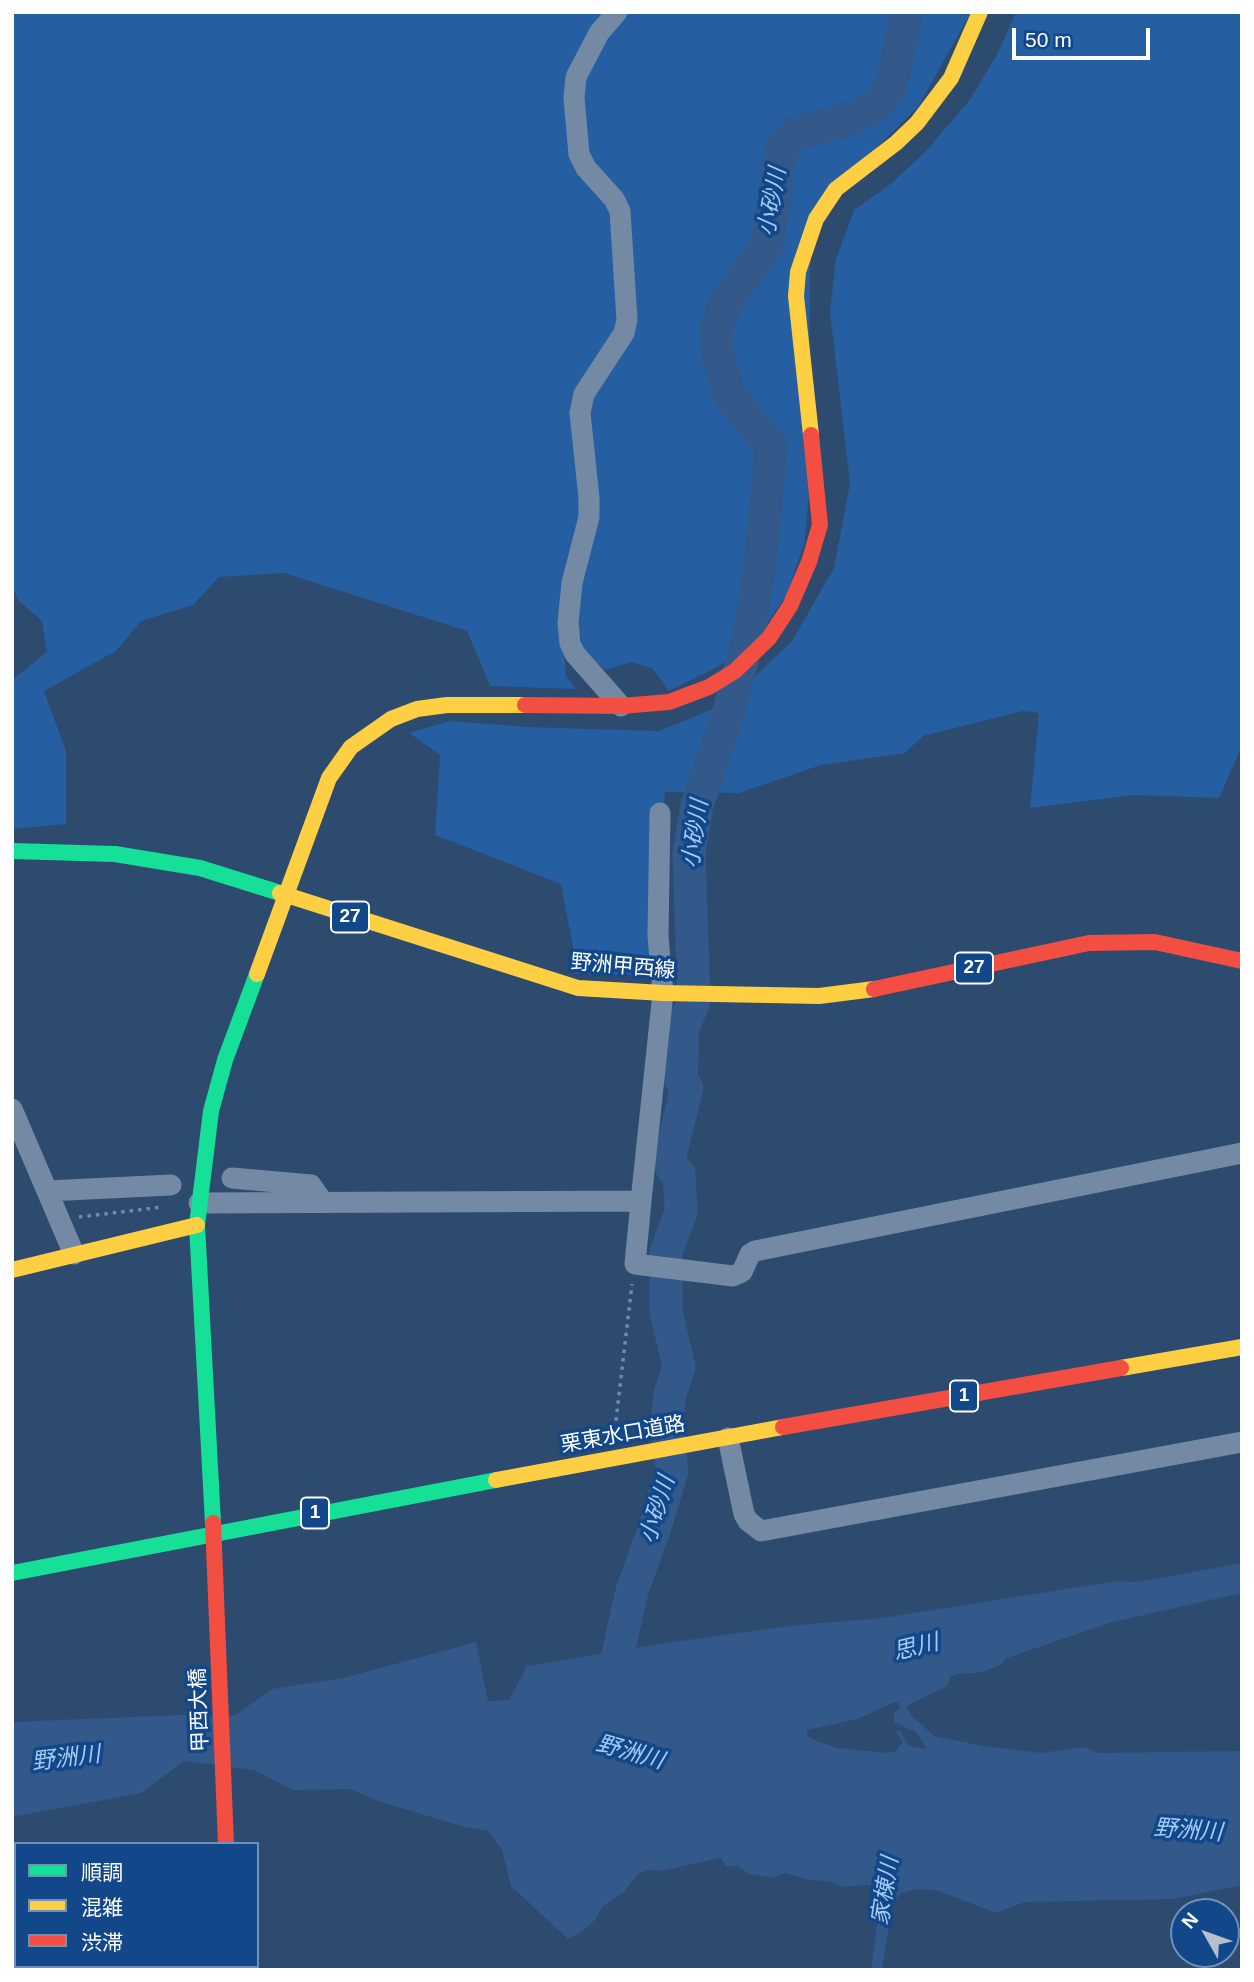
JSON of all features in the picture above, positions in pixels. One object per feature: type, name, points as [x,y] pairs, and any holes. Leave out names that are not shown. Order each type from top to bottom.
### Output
[{"type":"main road","name":"甲西大橋","points":[[226,1842],[216,1575],[197,1225],[211,1111],[225,1060],[329,778],[351,747],[391,719],[417,709],[447,705],[621,706],[669,702],[709,687],[735,671],[768,638],[790,606],[809,562],[820,525],[796,296],[804,247],[816,219],[836,189],[896,143],[917,123],[934,101],[951,78],[980,12]]},
{"type":"main road","name":"野洲甲西線","points":[[12,851],[127,856],[200,868],[578,988],[687,994],[830,995],[876,989],[1089,943],[1155,942],[1242,961]]},
{"type":"main road","points":[[12,1270],[197,1225]]},
{"type":"main road","name":"栗東水口道路","points":[[12,1573],[213,1532],[618,1456],[1242,1347]]},
{"type":"street","points":[[617,12],[599,33],[576,77],[574,98],[579,154],[586,168],[614,199],[620,211],[627,320],[624,333],[584,394],[580,413],[589,517],[572,583],[568,623],[570,643],[575,654],[621,706]]},
{"type":"street","points":[[660,813],[658,936],[663,993],[640,1200],[645,1265],[737,1275],[745,1268],[750,1254],[755,1251],[1242,1153]]},
{"type":"street","points":[[12,1109],[74,1254]]},
{"type":"street","points":[[232,1178],[311,1185],[323,1202]]},
{"type":"street","points":[[47,1191],[171,1185]]},
{"type":"street","points":[[200,1203],[640,1200]]},
{"type":"street","points":[[728,1438],[744,1514],[748,1521],[761,1531],[1242,1442]]},
{"type":"path","points":[[60,1219],[200,1203]]},
{"type":"path","points":[[614,1438],[645,1265]]},
{"type":"shaded area","points":[[12,12],[971,12],[918,107],[810,213],[809,490],[805,541],[787,594],[758,636],[719,666],[669,691],[653,669],[631,662],[605,670],[584,651],[577,622],[563,633],[566,676],[576,689],[490,686],[467,631],[284,573],[219,577],[193,605],[141,621],[116,651],[44,691],[66,751],[66,824],[12,829],[12,680],[47,652],[42,621],[19,601],[12,587]]},
{"type":"shaded area","points":[[1016,12],[1242,12],[1242,746],[1219,798],[1134,795],[1030,808],[1039,713],[1023,711],[923,736],[905,753],[821,765],[739,793],[665,792],[654,975],[575,974],[573,947],[561,884],[435,835],[440,755],[409,733],[450,721],[528,727],[659,731],[727,703],[792,641],[834,568],[850,483],[830,312],[836,259],[854,210],[892,183],[927,150],[969,101],[998,53]]},
{"type":"water","points":[[1242,1563],[1242,1593],[1112,1622],[1007,1658],[997,1667],[977,1673],[957,1674],[950,1677],[947,1686],[906,1706],[911,1715],[934,1736],[984,1746],[1041,1753],[1084,1747],[1099,1753],[1242,1751],[1242,1885],[1170,1899],[1025,1902],[996,1913],[936,1890],[917,1889],[901,1893],[892,1907],[882,1970],[871,1970],[881,1897],[878,1884],[842,1887],[832,1882],[785,1873],[773,1878],[749,1874],[737,1865],[726,1867],[721,1858],[661,1871],[647,1870],[636,1876],[623,1893],[603,1906],[595,1920],[568,1939],[511,1886],[502,1850],[488,1831],[461,1826],[378,1801],[349,1789],[293,1790],[254,1770],[184,1761],[141,1793],[12,1817],[12,1722],[181,1715],[234,1716],[272,1689],[343,1678],[476,1642],[488,1701],[509,1700],[527,1666],[797,1625],[882,1618],[1117,1581],[1138,1582]],"holes":[[[895,1702],[900,1704],[900,1708],[894,1713],[894,1722],[916,1732],[927,1749],[909,1746],[900,1731],[896,1731],[903,1742],[896,1751],[889,1753],[837,1748],[807,1735],[807,1730],[858,1719]]]},
{"type":"waterway","name":"小砂川","points":[[609,1694],[632,1591],[672,1471],[667,1421],[670,1394],[679,1367],[666,1312],[666,1252],[681,1212],[679,1174],[672,1168],[670,1156],[687,1088],[681,1080],[683,1028],[694,1001],[689,853],[697,805],[729,711],[749,634],[761,557],[771,447],[730,395],[718,358],[716,327],[727,301],[766,246],[774,208],[777,166],[782,149],[794,134],[852,118],[876,106],[892,84],[907,12]]},
{"type":"traffic: fast","points":[[12,851],[115,854],[200,868],[280,893]]},
{"type":"traffic: fast","points":[[213,1523],[197,1225],[211,1111],[225,1060],[257,974]]},
{"type":"traffic: fast","points":[[12,1573],[496,1480]]},
{"type":"traffic: slow","points":[[811,435],[796,296],[798,272],[816,219],[836,189],[896,143],[917,123],[951,78],[980,12]]},
{"type":"traffic: slow","points":[[257,974],[329,778],[351,747],[391,719],[417,709],[447,705],[525,705]]},
{"type":"traffic: slow","points":[[280,893],[578,988],[663,993],[819,996],[874,989]]},
{"type":"traffic: slow","points":[[12,1270],[197,1225]]},
{"type":"traffic: slow","points":[[1121,1368],[1242,1347]]},
{"type":"traffic: slow","points":[[496,1480],[783,1427]]},
{"type":"traffic: jam","points":[[525,705],[621,706],[669,702],[709,687],[735,671],[769,638],[790,606],[809,562],[820,525],[811,435]]},
{"type":"traffic: jam","points":[[874,989],[1089,943],[1155,942],[1242,961]]},
{"type":"traffic: jam","points":[[783,1427],[1121,1368]]},
{"type":"traffic: jam","points":[[213,1523],[226,1842]]},
{"type":"water label","name":"思川","points":[[916,1648]]},
{"type":"water label","name":"野洲川","points":[[630,1753]]},
{"type":"water label","name":"野洲川","points":[[66,1759]]},
{"type":"water label","name":"野洲川","points":[[1188,1831]]},
{"type":"water label","name":"家棟川","points":[[886,1891]]}]
